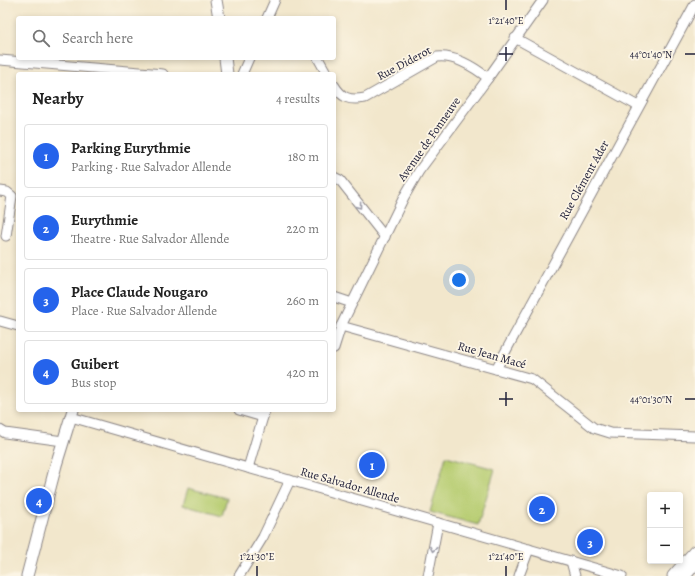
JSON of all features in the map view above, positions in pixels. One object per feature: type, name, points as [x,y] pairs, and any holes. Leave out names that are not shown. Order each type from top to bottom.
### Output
[{"type":"main road","points":[[216,0],[219,16]]},
{"type":"main road","points":[[225,60],[227,72]]},
{"type":"main road","points":[[28,576],[63,441],[72,413]]},
{"type":"main road","points":[[676,576],[695,551]]},
{"type":"main road","points":[[676,576],[695,564]]},
{"type":"street","points":[[268,16],[275,0]]},
{"type":"street","name":"Avenue de Fonneuve","points":[[336,342],[341,326],[384,237],[419,171],[488,78],[543,0]]},
{"type":"street","name":"Rue Clément Ader","points":[[496,369],[638,106],[695,4]]},
{"type":"street","points":[[515,38],[638,106]]},
{"type":"street","name":"Rue Diderot","points":[[336,88],[346,99],[355,100],[365,98],[437,57],[448,56],[481,72],[488,78]]},
{"type":"street","points":[[0,60],[140,72]]},
{"type":"street","points":[[243,72],[248,60]]},
{"type":"street","points":[[319,60],[326,72]]},
{"type":"street","points":[[336,178],[340,180],[384,237]]},
{"type":"street","points":[[0,191],[7,192],[12,196],[6,236]]},
{"type":"street","points":[[336,297],[352,303]]},
{"type":"street","points":[[0,321],[16,325]]},
{"type":"street","name":"Rue Jean Macé","points":[[341,326],[532,379],[594,428],[610,433],[695,436]]},
{"type":"street","name":"Rue Salvador Allende","points":[[72,413],[248,468],[622,576]]},
{"type":"street","points":[[248,468],[264,413]]},
{"type":"street","points":[[0,430],[5,433],[63,441]]},
{"type":"street","points":[[239,576],[263,538],[290,480]]},
{"type":"street","points":[[428,576],[438,523]]},
{"type":"street","points":[[519,576],[529,549]]},
{"type":"street","points":[[571,561],[576,576]]},
{"type":"street","points":[[576,576],[581,570],[588,566]]},
{"type":"green space","points":[[446,456],[495,469],[478,525],[430,512]]},
{"type":"green space","points":[[188,488],[227,498],[222,516],[183,505]]},
{"type":"place","name":"Parking Eurythmie","points":[[372,465]]},
{"type":"place","name":"Guibert","points":[[39,501]]},
{"type":"place","name":"Eurythmie","points":[[542,509]]},
{"type":"place","name":"Place Claude Nougaro","points":[[590,542]]}]
